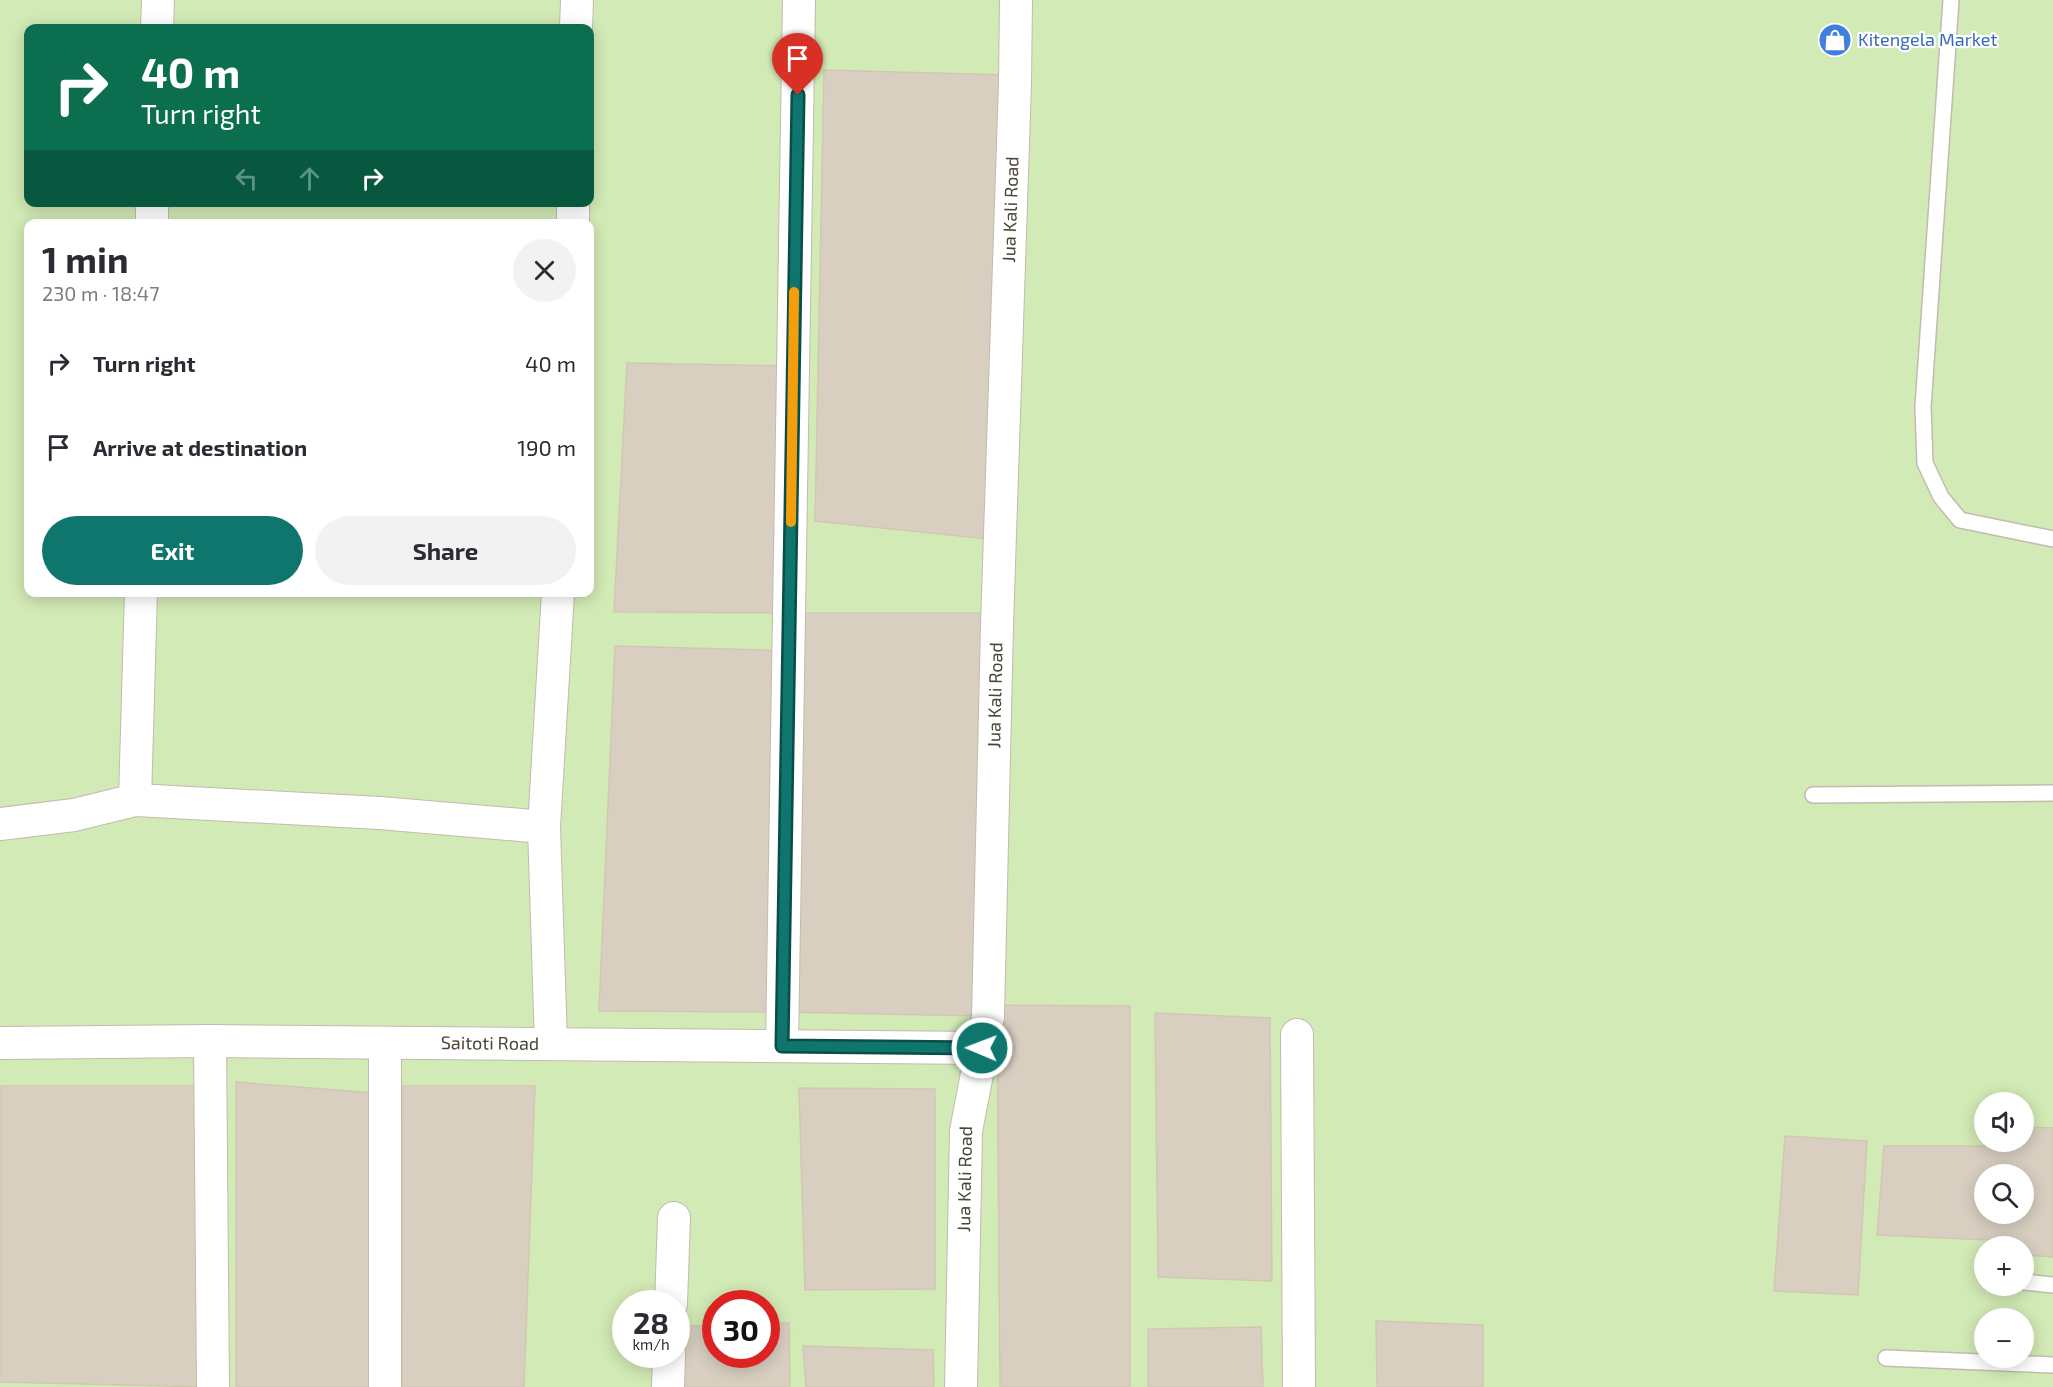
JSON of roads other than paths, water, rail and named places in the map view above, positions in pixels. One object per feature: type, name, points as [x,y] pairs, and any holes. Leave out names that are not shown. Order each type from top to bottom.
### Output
[{"type":"street","points":[[157,24],[158,0]]},
{"type":"street","points":[[576,24],[577,0]]},
{"type":"street","points":[[782,1046],[799,0]]},
{"type":"street","name":"Jua Kali Road","points":[[961,1387],[966,1131],[982,1048],[988,1001],[1016,0]]},
{"type":"street","points":[[135,800],[141,597]]},
{"type":"street","points":[[551,1044],[544,827],[558,597]]},
{"type":"street","points":[[0,824],[74,815],[135,800],[380,813],[544,827]]},
{"type":"street","points":[[1297,1035],[1299,1387]]},
{"type":"street","points":[[210,1041],[213,1387]]},
{"type":"street","name":"Saitoti Road","points":[[0,1042],[210,1041],[982,1048]]},
{"type":"street","points":[[385,1044],[385,1387]]},
{"type":"street","points":[[671,1290],[674,1218]]},
{"type":"street","points":[[668,1387],[669,1368]]},
{"type":"lane","points":[[1951,0],[1923,407],[1925,463],[1941,498],[1960,520],[2053,539]]},
{"type":"lane","points":[[1813,795],[2053,793]]},
{"type":"lane","points":[[2034,1283],[2053,1285]]},
{"type":"lane","points":[[1886,1358],[2053,1365]]},
{"type":"place","name":"Kitengela Market","points":[[1835,40]]}]
